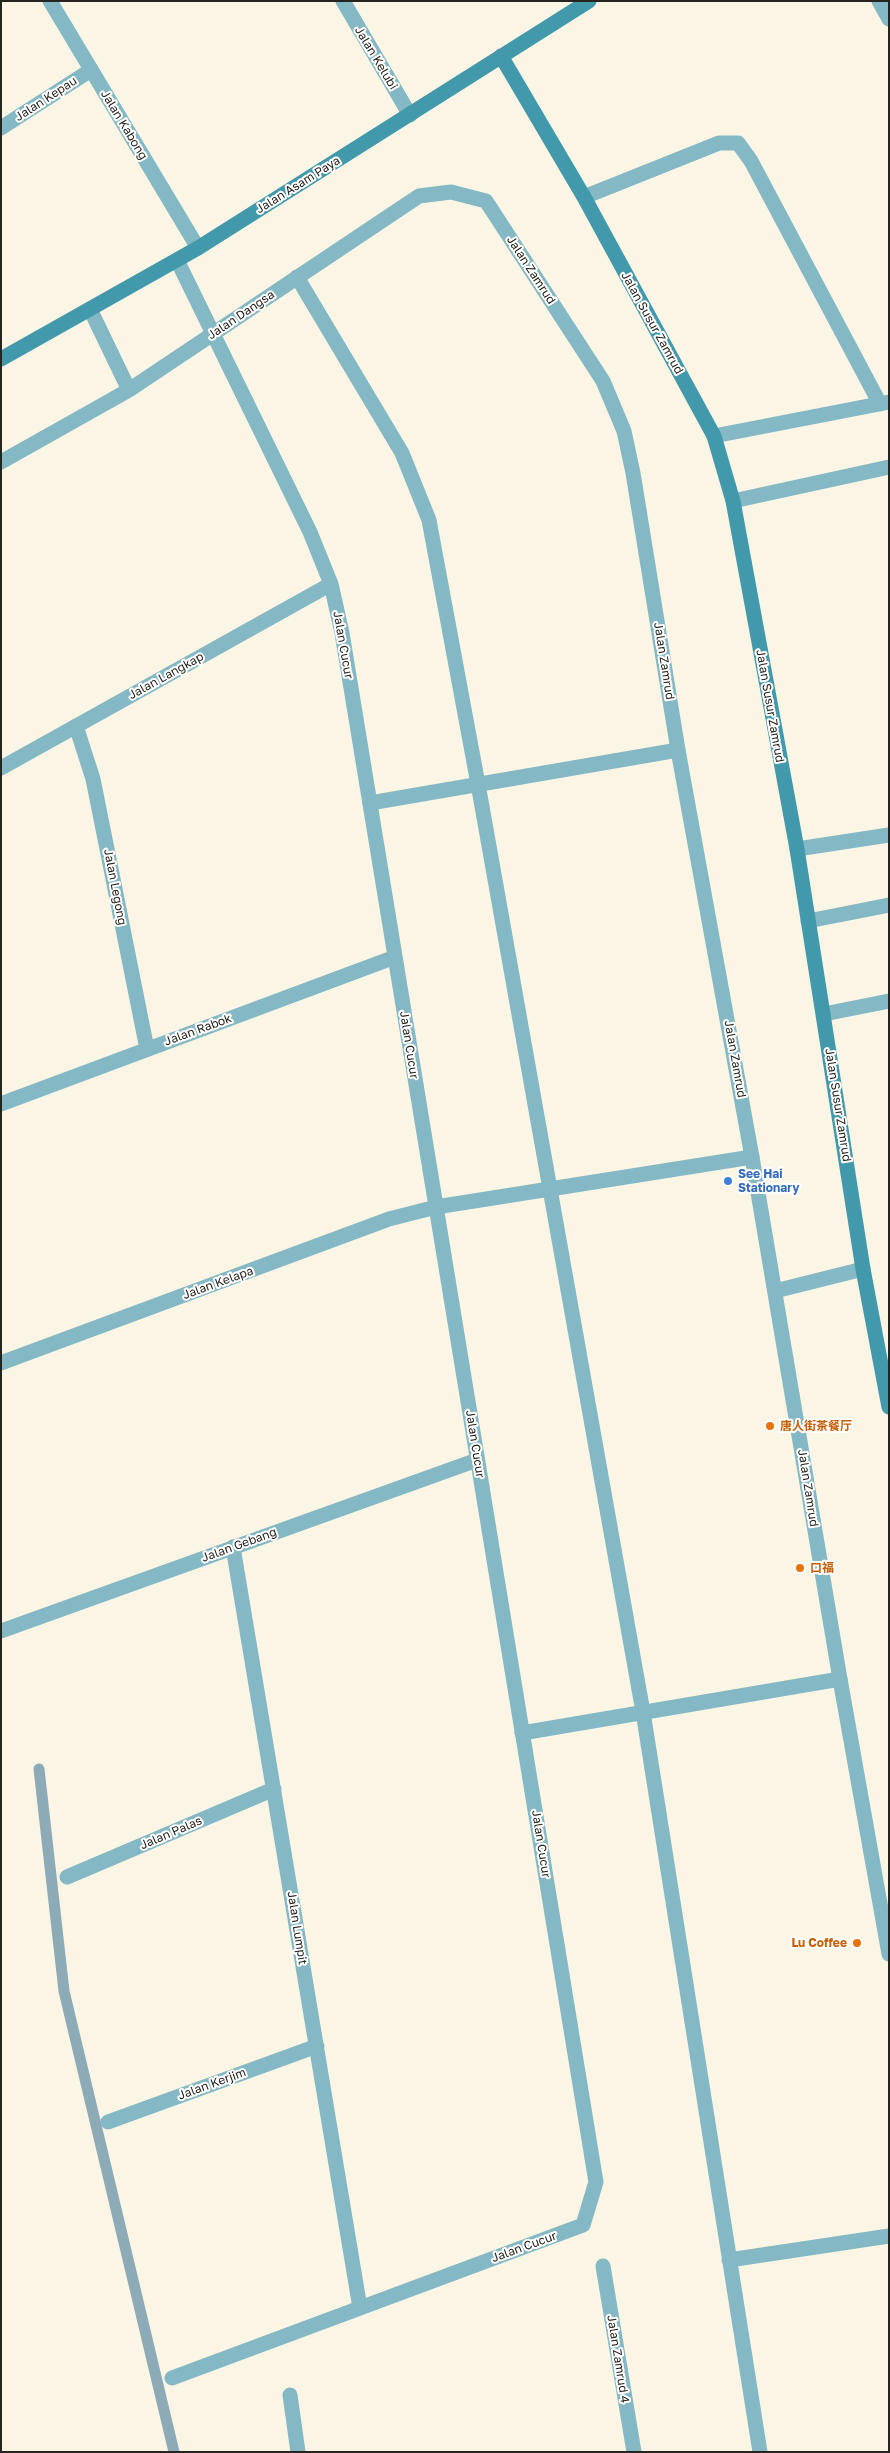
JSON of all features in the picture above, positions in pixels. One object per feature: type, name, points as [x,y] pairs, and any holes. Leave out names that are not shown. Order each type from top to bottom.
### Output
[{"type":"street","name":"Jalan Kabong","points":[[50,1],[198,248]]},
{"type":"street","name":"Jalan Kelubi","points":[[343,1],[410,114]]},
{"type":"street","name":"Jalan Asam Paya","points":[[1,359],[198,248],[589,1]]},
{"type":"street","points":[[880,1],[889,19]]},
{"type":"street","name":"Jalan Susur Zamrud","points":[[501,56],[584,197],[714,436],[733,501],[797,849],[863,1269],[889,1407]]},
{"type":"street","name":"Jalan Kepau","points":[[1,128],[91,70]]},
{"type":"street","points":[[584,197],[719,143],[738,143],[752,161],[884,403],[714,436]]},
{"type":"street","name":"Jalan Dangsa","points":[[1,462],[129,390],[419,196],[451,192],[486,201]]},
{"type":"street","name":"Jalan Zamrud","points":[[486,201],[603,381],[624,431],[633,473],[678,750],[752,1157],[840,1679],[889,1954]]},
{"type":"street","name":"Jalan Cucur","points":[[172,2378],[583,2225],[596,2182],[370,803],[332,584],[310,532],[177,260]]},
{"type":"street","points":[[297,277],[402,453],[429,520],[478,784],[548,1189],[643,1712],[760,2452]]},
{"type":"street","points":[[90,309],[129,390]]},
{"type":"street","points":[[733,501],[889,468]]},
{"type":"street","name":"Jalan Langkap","points":[[1,768],[332,584]]},
{"type":"street","name":"Jalan Legong","points":[[76,726],[93,779],[147,1049]]},
{"type":"street","points":[[370,803],[678,750]]},
{"type":"street","points":[[797,849],[889,835]]},
{"type":"street","points":[[808,921],[889,905]]},
{"type":"street","name":"Jalan Rabok","points":[[1,1104],[395,957]]},
{"type":"street","points":[[824,1014],[889,1001]]},
{"type":"street","name":"Jalan Kelapa","points":[[1,1363],[389,1219],[436,1207],[752,1157]]},
{"type":"street","points":[[775,1290],[863,1269]]},
{"type":"street","name":"Jalan Gebang","points":[[1,1631],[477,1460]]},
{"type":"street","name":"Jalan Lumpit","points":[[233,1548],[360,2308]]},
{"type":"street","points":[[522,1734],[840,1679]]},
{"type":"street","name":"Jalan Palas","points":[[68,1877],[274,1789]]},
{"type":"street","name":"Jalan Kerjim","points":[[108,2122],[317,2046]]},
{"type":"street","points":[[729,2260],[889,2236]]},
{"type":"street","name":"Jalan Zamrud 4","points":[[603,2266],[634,2452]]},
{"type":"street","points":[[290,2395],[298,2452]]},
{"type":"waterway","points":[[39,1769],[64,1991],[174,2452]]},
{"type":"place","name":"See Hai Stationary","points":[[728,1181]]},
{"type":"place","name":"唐人街茶餐厅","points":[[770,1426]]},
{"type":"place","name":"口福","points":[[800,1568]]},
{"type":"place","name":"Lu Coffee","points":[[857,1943]]}]
